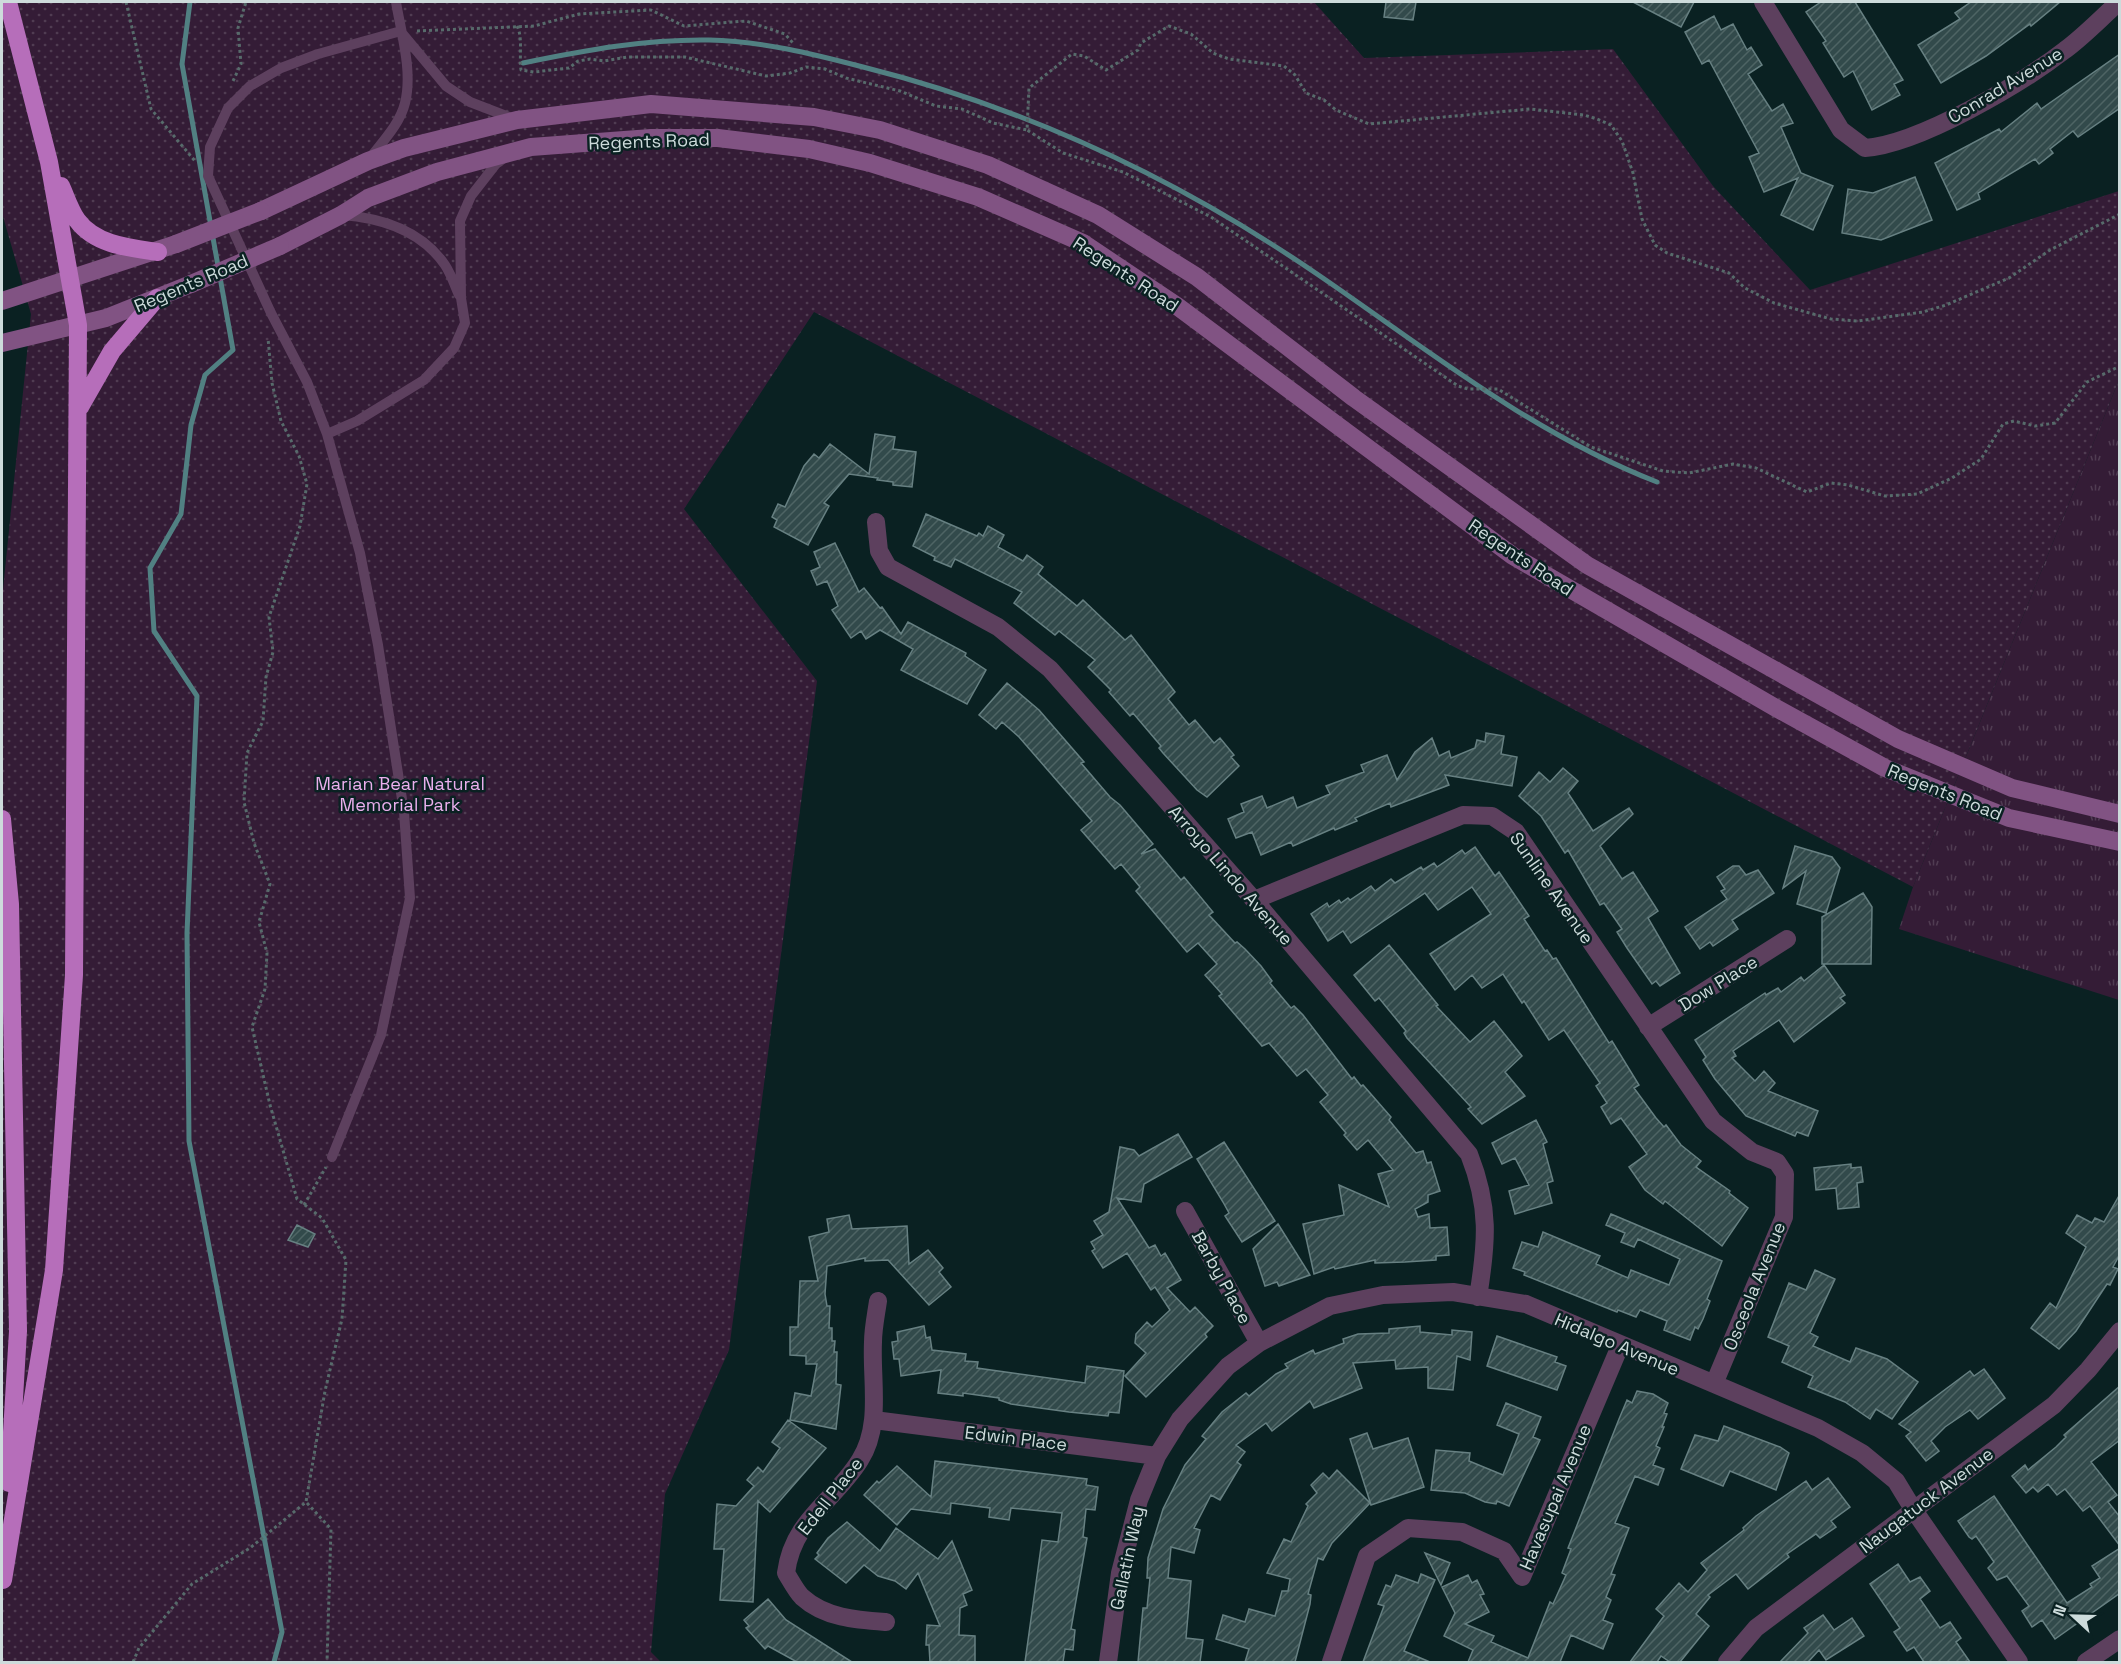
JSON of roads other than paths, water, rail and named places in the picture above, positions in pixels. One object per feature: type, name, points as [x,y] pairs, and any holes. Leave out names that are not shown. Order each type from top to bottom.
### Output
[{"type":"highway","points":[[2,1584],[54,1270],[71,1022],[74,940],[78,325],[72,278],[49,162],[8,2]]},
{"type":"highway","points":[[49,162],[77,220],[88,230],[117,246],[158,252]]},
{"type":"highway","points":[[77,412],[96,374],[112,351],[158,298]]},
{"type":"highway","points":[[2,819],[10,904],[18,1331],[2,1584]]},
{"type":"main road","name":"Regents Road","points":[[2,301],[158,252],[261,210],[368,161],[404,148],[518,120],[651,104],[716,107],[814,117],[880,129],[988,165],[1098,215],[1197,277],[1354,398],[1587,566],[1898,739],[2012,788],[2120,814]]},
{"type":"main road","name":"Regents Road","points":[[2,343],[106,318],[280,246],[341,215],[368,198],[437,172],[531,147],[651,138],[718,138],[810,149],[870,163],[978,197],[1083,243],[1177,306],[1513,556],[1776,708],[1885,768],[2009,818],[2120,843]]},
{"type":"street","name":"Conrad Avenue","points":[[1763,2],[1841,130],[1865,148],[1878,147],[1933,127],[1983,103],[2064,51],[2119,2]]},
{"type":"street","name":"Arroyo Lindo Avenue","points":[[876,522],[879,551],[888,567],[998,627],[1050,669],[1254,900],[1469,1154],[1480,1182],[1486,1214],[1486,1248],[1478,1297]]},
{"type":"street","name":"Sunline Avenue","points":[[1254,900],[1463,815],[1492,816],[1516,832],[1648,1027]]},
{"type":"street","name":"Dow Place","points":[[1648,1027],[1787,939]]},
{"type":"street","name":"Osceola Avenue","points":[[1648,1027],[1713,1121],[1752,1152],[1777,1162],[1785,1174],[1784,1217],[1714,1384]]},
{"type":"street","name":"Barby Place","points":[[1185,1211],[1259,1343]]},
{"type":"street","name":"Hidalgo Avenue","points":[[1157,1456],[1188,1410],[1228,1366],[1259,1343],[1330,1305],[1383,1295],[1454,1292],[1526,1304],[1620,1346],[1818,1428],[1862,1453],[1896,1481],[2019,1662]]},
{"type":"street","name":"Edell Place","points":[[879,1301],[873,1341],[874,1420],[861,1459],[800,1530],[788,1555],[786,1573],[802,1597],[824,1610],[848,1620],[886,1622]]},
{"type":"street","name":"Naugatuck Avenue","points":[[1727,1662],[1756,1628],[2054,1405],[2088,1370],[2120,1331]]},
{"type":"street","name":"Havasupai Avenue","points":[[1331,1662],[1367,1557],[1408,1528],[1462,1532],[1504,1551],[1522,1577],[1620,1346]]},
{"type":"street","name":"Edwin Place","points":[[874,1420],[1157,1456]]},
{"type":"street","name":"Gallatin Way","points":[[1108,1662],[1120,1573],[1138,1500],[1157,1456]]},
{"type":"street","points":[[2086,1662],[2120,1639]]},
{"type":"lane","points":[[368,161],[397,121],[405,104],[408,77],[396,2]]},
{"type":"lane","points":[[332,1157],[381,1035],[410,898],[404,812],[378,645],[360,553],[327,434],[306,382],[271,313],[208,176],[210,147],[228,108],[250,86],[282,68],[318,54],[401,31]]},
{"type":"lane","points":[[401,31],[446,86],[470,102],[518,120]]},
{"type":"lane","points":[[327,434],[357,421],[424,380],[454,348],[465,323],[460,298],[460,221],[471,196],[484,178],[496,164],[513,151]]},
{"type":"lane","points":[[341,215],[384,220],[404,229],[445,264],[460,298]]},
{"type":"waterway","points":[[190,2],[182,64],[233,350],[205,375],[191,425],[181,514],[150,568],[154,631],[197,696],[187,933],[189,1141],[282,1632],[274,1662]]},
{"type":"waterway","points":[[523,63],[639,43],[686,40],[729,41],[825,57],[984,103],[1099,150],[1210,207],[1317,274],[1481,388],[1523,414],[1611,462],[1657,482]]},
{"type":"park label","name":"Marian Bear Natural Memorial Park","points":[[400,793]]}]
